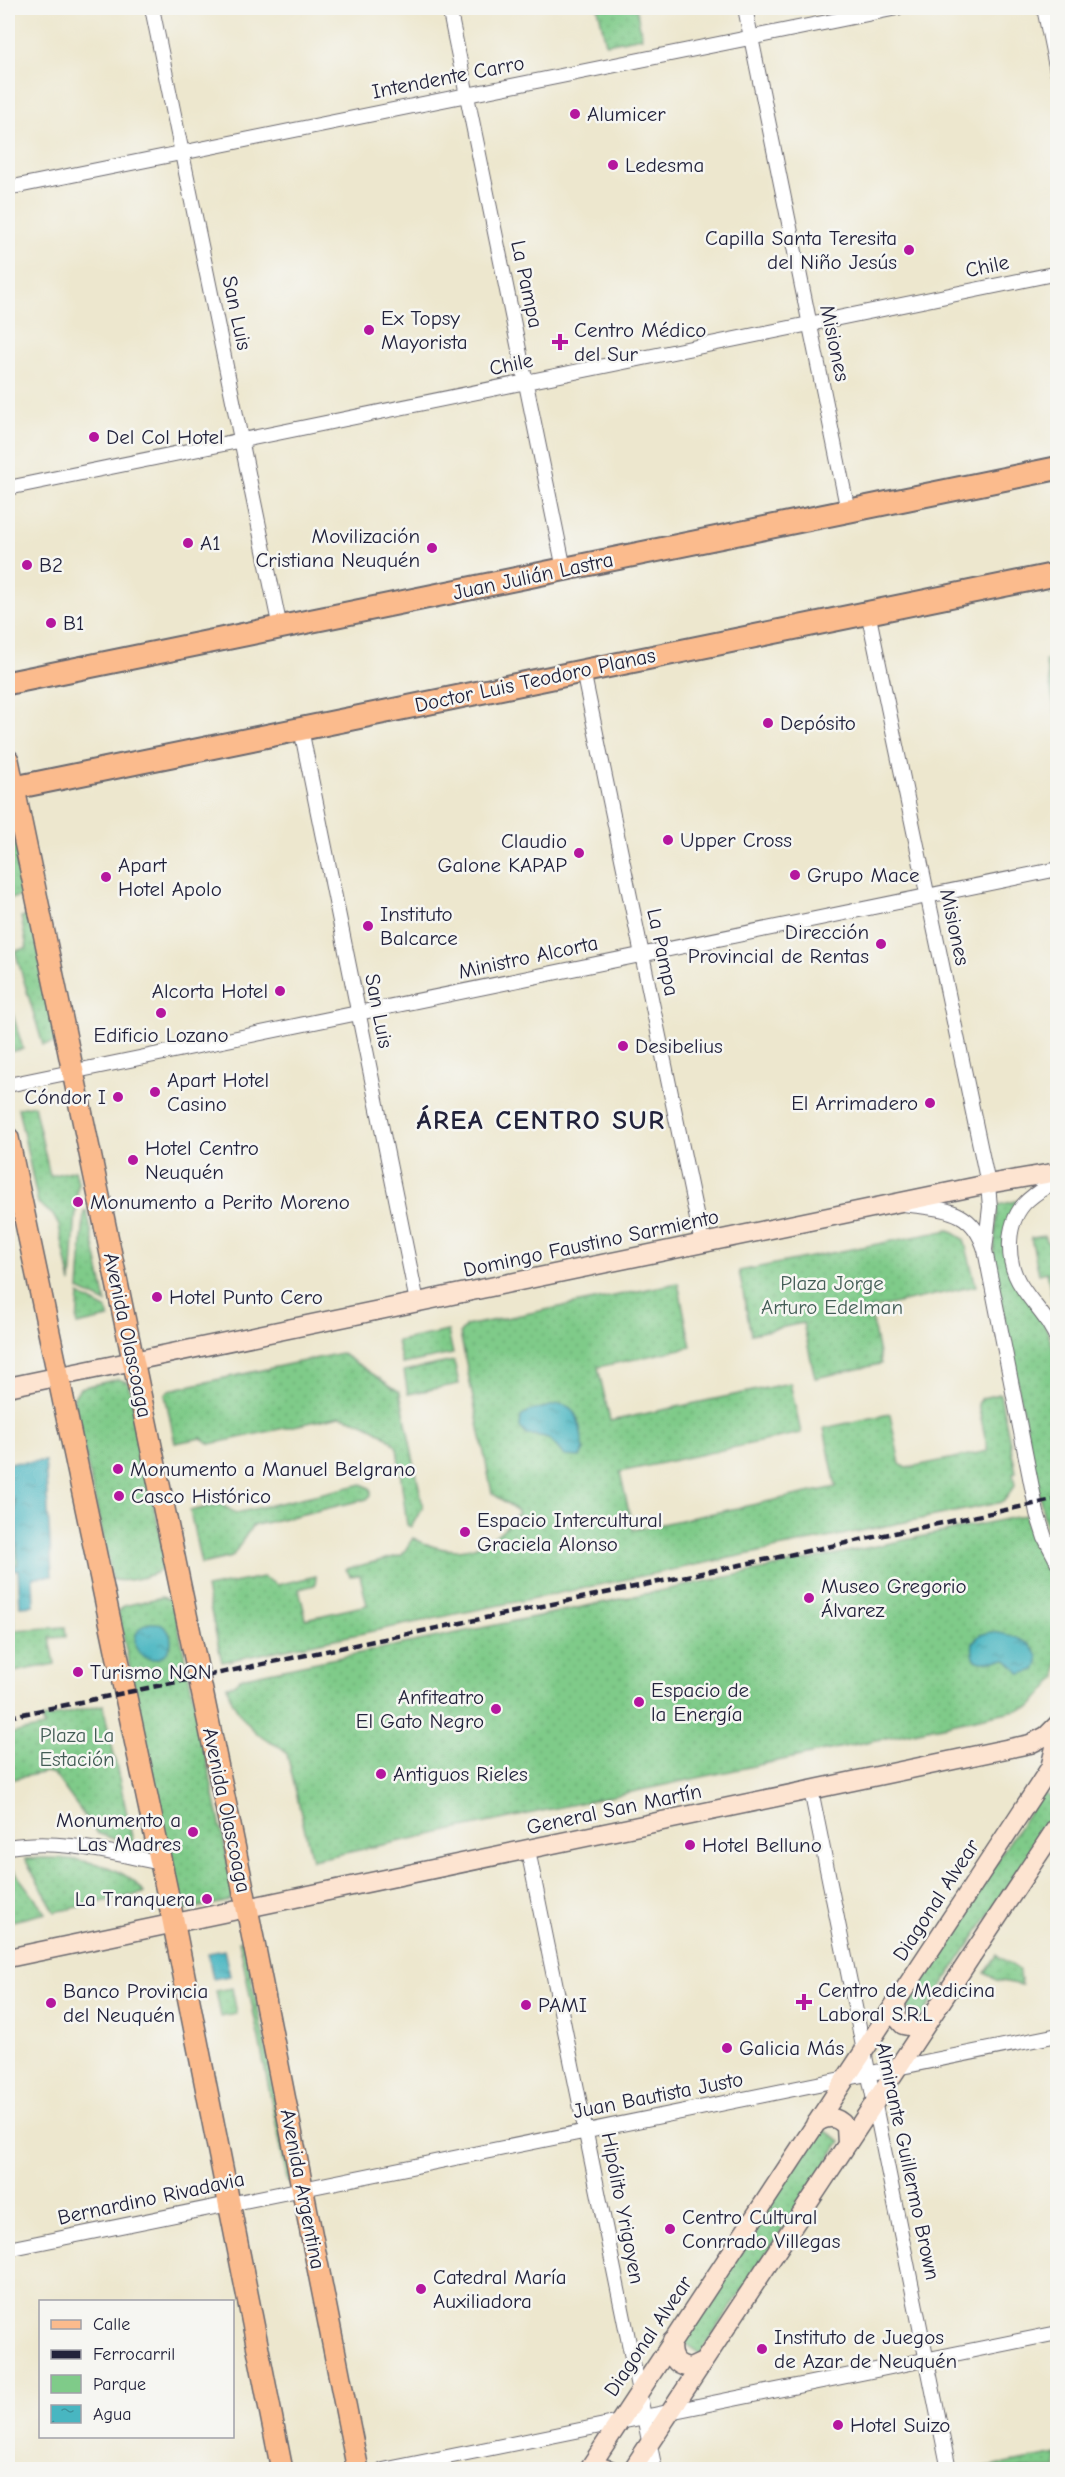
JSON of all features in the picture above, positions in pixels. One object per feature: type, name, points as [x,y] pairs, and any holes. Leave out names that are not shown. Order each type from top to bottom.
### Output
[{"type":"highway","name":"Juan Julián Lastra","points":[[8,683],[1058,468]]},
{"type":"highway","name":"Doctor Luis Teodoro Planas","points":[[10,788],[1058,574]]},
{"type":"main road","name":"Avenida Olascoaga","points":[[8,760],[10,788],[73,1072],[247,1909]]},
{"type":"main road","points":[[8,1138],[174,1924],[282,2469]]},
{"type":"main road","name":"Domingo Faustino Sarmiento","points":[[8,1387],[895,1203],[1058,1172]]},
{"type":"main road","name":"General San Martín","points":[[8,1958],[1030,1744],[1057,1736]]},
{"type":"main road","name":"Diagonal Alvear","points":[[589,2469],[1050,1768],[1057,1736]]},
{"type":"main road","points":[[1037,1788],[1046,1783],[1058,1782]]},
{"type":"main road","points":[[632,2469],[1058,1825]]},
{"type":"main road","name":"Avenida Argentina","points":[[247,1909],[358,2469]]},
{"type":"main road","points":[[896,2001],[897,2018],[903,2025],[918,2028],[927,2022]]},
{"type":"main road","points":[[815,2124],[827,2118],[838,2119],[846,2127],[847,2144]]},
{"type":"main road","points":[[672,2341],[673,2357],[678,2364],[688,2368],[703,2362]]},
{"type":"main road","points":[[589,2469],[599,2467],[610,2469]]},
{"type":"street","name":"San Luis","points":[[152,8],[280,627]]},
{"type":"street","name":"La Pampa","points":[[449,8],[564,569]]},
{"type":"street","name":"Misiones","points":[[744,8],[848,511]]},
{"type":"street","name":"Intendente Carro","points":[[8,188],[897,8]]},
{"type":"street","points":[[1044,8],[1058,76]]},
{"type":"street","name":"Chile","points":[[8,488],[1058,273]]},
{"type":"street","name":"Misiones","points":[[868,612],[988,1184],[990,1207],[985,1250]]},
{"type":"street","name":"La Pampa","points":[[583,671],[702,1243]]},
{"type":"street","name":"San Luis","points":[[301,729],[417,1302]]},
{"type":"street","name":"Ministro Alcorta","points":[[8,1086],[1058,869]]},
{"type":"street","points":[[1058,1179],[1020,1209],[1012,1226],[1010,1246],[1012,1264],[1020,1283],[1048,1322],[1058,1341]]},
{"type":"street","points":[[895,1203],[961,1215],[977,1229],[985,1250],[1037,1513],[1045,1538],[1058,1563]]},
{"type":"street","name":"Almirante Guillermo Brown","points":[[811,1790],[949,2469]]},
{"type":"street","points":[[8,1847],[28,1844],[64,1844],[161,1863]]},
{"type":"street","name":"Hipólito Yrigoyen","points":[[528,1850],[655,2469]]},
{"type":"street","name":"Juan Bautista Justo","points":[[302,2188],[1058,2035]]},
{"type":"street","name":"Bernardino Rivadavia","points":[[8,2249],[302,2188]]},
{"type":"street","points":[[383,2469],[1058,2333]]},
{"type":"green space","points":[[598,8],[636,8],[642,37],[606,44]]},
{"type":"green space","points":[[1058,658],[1057,720],[1045,660]]},
{"type":"green space","points":[[12,827],[27,895],[8,899],[8,829]]},
{"type":"green space","points":[[31,915],[57,1042],[43,1045],[15,951],[27,948],[21,917]]},
{"type":"green space","points":[[8,998],[23,1049],[8,1052]]},
{"type":"green space","points":[[34,1105],[50,1176],[75,1170],[78,1182],[71,1283],[59,1226],[53,1215],[38,1203],[18,1108]]},
{"type":"green space","points":[[1020,1200],[1005,1240],[1047,1330],[1056,1356],[1057,1552],[1046,1528],[993,1262],[998,1205]]},
{"type":"green space","points":[[84,1211],[87,1211],[106,1303],[79,1290]]},
{"type":"green space","name":"Plaza Jorge Arturo Edelman","points":[[949,1230],[964,1239],[976,1286],[870,1309],[881,1364],[815,1378],[803,1323],[751,1334],[739,1271]]},
{"type":"green space","points":[[1044,1236],[1049,1245],[1057,1248],[1057,1309],[1053,1303],[1047,1272],[1039,1274],[1031,1238]]},
{"type":"green space","points":[[678,1283],[691,1347],[598,1367],[610,1421],[790,1383],[801,1433],[620,1472],[633,1530],[836,1487],[824,1428],[890,1414],[900,1464],[906,1468],[988,1451],[978,1404],[982,1398],[1000,1394],[1016,1472],[1013,1473],[1015,1486],[1003,1502],[222,1662],[206,1588],[263,1577],[277,1585],[316,1576],[315,1585],[299,1589],[306,1619],[367,1605],[360,1575],[350,1576],[346,1569],[402,1555],[413,1538],[443,1549],[471,1548],[496,1535],[519,1512],[492,1493],[460,1333],[466,1326]],"holes":[[[559,1404],[559,1449],[548,1437],[531,1435],[526,1413]]]},
{"type":"green space","points":[[79,1295],[106,1309],[109,1318],[77,1325]]},
{"type":"green space","points":[[448,1331],[453,1354],[402,1364],[397,1341]]},
{"type":"green space","points":[[341,1353],[400,1392],[423,1507],[411,1527],[407,1525],[397,1448],[380,1432],[355,1420],[340,1416],[211,1444],[201,1438],[175,1443],[165,1395],[169,1390]]},
{"type":"green space","points":[[454,1361],[459,1384],[408,1394],[404,1371]]},
{"type":"green space","points":[[118,1379],[128,1382],[166,1563],[163,1568],[150,1575],[125,1580],[112,1579],[73,1398],[80,1388]]},
{"type":"green space","points":[[362,1484],[371,1489],[371,1495],[367,1499],[252,1526],[232,1557],[201,1564],[190,1511],[220,1504],[236,1513]]},
{"type":"green space","points":[[8,1500],[14,1500],[18,1565],[8,1566]]},
{"type":"green space","points":[[1025,1515],[1035,1547],[1057,1589],[1057,1677],[1031,1707],[312,1860],[287,1754],[282,1748],[263,1738],[251,1727],[236,1708],[227,1686],[234,1685],[240,1678]]},
{"type":"green space","points":[[162,1597],[173,1601],[235,1895],[229,1901],[185,1910],[180,1908],[118,1612],[124,1606]]},
{"type":"green space","points":[[8,1599],[12,1599],[14,1630],[65,1627],[66,1637],[50,1638],[55,1664],[8,1673]]},
{"type":"green space","name":"Plaza La Estación","points":[[103,1705],[134,1846],[97,1833],[54,1774],[46,1772],[8,1780],[8,1734],[44,1727],[42,1719]]},
{"type":"green space","points":[[1042,1792],[1057,1802],[1057,1812],[921,2018],[902,2005]]},
{"type":"green space","points":[[25,1859],[71,1859],[98,1864],[124,1875],[144,1893],[55,1912]]},
{"type":"green space","points":[[8,1863],[46,1913],[8,1922]]},
{"type":"green space","points":[[244,1940],[293,2182],[288,2183],[239,1941]]},
{"type":"green space","points":[[997,1955],[1019,1970],[1022,1985],[996,1980],[985,1973]]},
{"type":"green space","points":[[232,1988],[237,2014],[221,2017],[216,1991]]},
{"type":"green space","points":[[821,2128],[841,2141],[700,2354],[680,2340]]},
{"type":"green space","points":[[1057,2454],[1057,2469],[980,2469]]},
{"type":"water","points":[[559,1404],[572,1409],[576,1415],[584,1450],[580,1457],[565,1456],[547,1438],[527,1435],[520,1427],[521,1417],[530,1411]]},
{"type":"water","points":[[45,1461],[52,1576],[33,1577],[34,1605],[20,1606],[18,1570],[8,1570],[8,1566],[18,1565],[15,1500],[8,1500],[8,1463]]},
{"type":"water","points":[[153,1623],[166,1628],[171,1641],[166,1654],[153,1659],[140,1654],[135,1641],[140,1628]]},
{"type":"water","points":[[991,1632],[1016,1638],[1032,1647],[1037,1654],[1038,1661],[1035,1670],[1021,1674],[1007,1660],[978,1661],[973,1652],[973,1642],[980,1635]]},
{"type":"water","points":[[224,1950],[230,1976],[213,1979],[208,1953]]},
{"type":"railway","points":[[8,1717],[1058,1499]]},
{"type":"place","name":"Alumicer","points":[[575,114]]},
{"type":"place","name":"Ledesma","points":[[613,165]]},
{"type":"place","name":"Capilla Santa Teresita del Niño Jesús","points":[[909,250]]},
{"type":"place","name":"Ex Topsy Mayorista","points":[[369,330]]},
{"type":"place","name":"Centro Médico del Sur","points":[[560,342]]},
{"type":"place","name":"Del Col Hotel","points":[[94,437]]},
{"type":"place","name":"A1","points":[[188,543]]},
{"type":"place","name":"Movilización Cristiana Neuquén","points":[[432,548]]},
{"type":"place","name":"B2","points":[[27,565]]},
{"type":"place","name":"B1","points":[[51,623]]},
{"type":"place","name":"Depósito","points":[[768,723]]},
{"type":"place","name":"Upper Cross","points":[[668,840]]},
{"type":"place","name":"Claudio Galone KAPAP","points":[[579,853]]},
{"type":"place","name":"Grupo Mace","points":[[795,875]]},
{"type":"place","name":"Apart Hotel Apolo","points":[[106,877]]},
{"type":"place","name":"Instituto Balcarce","points":[[368,926]]},
{"type":"place","name":"Dirección Provincial de Rentas","points":[[881,944]]},
{"type":"place","name":"Alcorta Hotel","points":[[280,991]]},
{"type":"place","name":"Edificio Lozano","points":[[161,1013]]},
{"type":"place","name":"Desibelius","points":[[623,1046]]},
{"type":"place","name":"Apart Hotel Casino","points":[[155,1092]]},
{"type":"place","name":"Cóndor I","points":[[118,1097]]},
{"type":"place","name":"El Arrimadero","points":[[930,1103]]},
{"type":"place","name":"Hotel Centro Neuquén","points":[[133,1160]]},
{"type":"place","name":"Monumento a Perito Moreno","points":[[78,1202]]},
{"type":"place","name":"Hotel Punto Cero","points":[[157,1297]]},
{"type":"place","name":"Monumento a Manuel Belgrano","points":[[118,1469]]},
{"type":"place","name":"Casco Histórico","points":[[119,1496]]},
{"type":"place","name":"Espacio Intercultural Graciela Alonso","points":[[465,1532]]},
{"type":"place","name":"Museo Gregorio Álvarez","points":[[809,1598]]},
{"type":"place","name":"Turismo NQN","points":[[78,1672]]},
{"type":"place","name":"Espacio de la Energía","points":[[639,1702]]},
{"type":"place","name":"Anfiteatro El Gato Negro","points":[[496,1709]]},
{"type":"place","name":"Antiguos Rieles","points":[[381,1774]]},
{"type":"place","name":"Monumento a Las Madres","points":[[193,1832]]},
{"type":"place","name":"Hotel Belluno","points":[[690,1845]]},
{"type":"place","name":"La Tranquera","points":[[207,1899]]},
{"type":"place","name":"Centro de Medicina Laboral S.R.L","points":[[804,2002]]},
{"type":"place","name":"Banco Provincia del Neuquén","points":[[51,2003]]},
{"type":"place","name":"PAMI","points":[[526,2005]]},
{"type":"place","name":"Galicia Más","points":[[727,2048]]},
{"type":"place","name":"Centro Cultural Conrrado Villegas","points":[[670,2229]]},
{"type":"place","name":"Catedral María Auxiliadora","points":[[421,2289]]},
{"type":"place","name":"Instituto de Juegos de Azar de Neuquén","points":[[762,2349]]},
{"type":"place","name":"Hotel Suizo","points":[[838,2425]]},
{"type":"district","name":"ÁREA CENTRO SUR","points":[[541,1120]]}]
